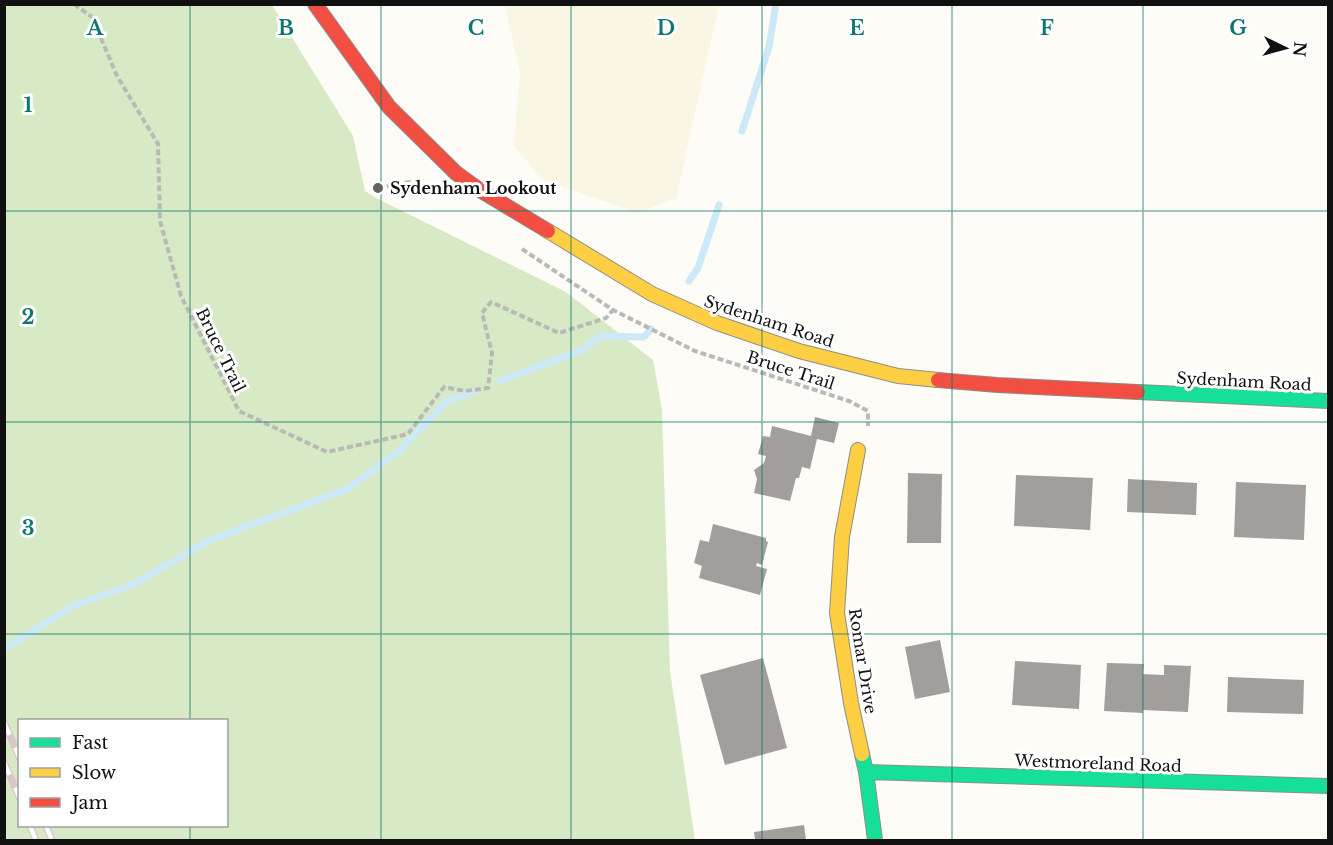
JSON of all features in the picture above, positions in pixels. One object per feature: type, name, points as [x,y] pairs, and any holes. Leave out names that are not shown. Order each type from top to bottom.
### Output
[{"type":"main road","name":"Sydenham Road","points":[[315,4],[389,107],[456,174],[652,294],[717,323],[800,351],[898,376],[997,385],[1329,401]]},
{"type":"main road","name":"Romar Drive","points":[[858,450],[842,537],[837,613],[851,703],[866,772],[875,840]]},
{"type":"main road","name":"Westmoreland Road","points":[[866,772],[1329,786]]},
{"type":"path","name":"Bruce Trail","points":[[74,4],[93,17],[117,76],[158,144],[160,221],[181,296],[238,411],[327,452],[408,434],[444,387],[465,391],[488,388],[492,353],[482,313],[490,302],[559,333],[606,318],[613,310],[695,351],[849,401],[868,411],[868,433],[858,450]]},
{"type":"path","points":[[378,188],[410,182],[440,196]]},
{"type":"path","points":[[520,248],[613,310]]},
{"type":"shaded area","points":[[505,5],[719,5],[676,198],[638,213],[541,179],[514,145],[520,73]]},
{"type":"green space","points":[[5,4],[272,5],[353,136],[365,191],[566,292],[653,360],[662,409],[670,671],[695,840],[5,840]]},
{"type":"building","points":[[815,417],[839,423],[834,443],[817,439],[810,469],[802,467],[799,478],[796,478],[790,501],[754,493],[757,479],[754,470],[764,463],[766,456],[758,454],[763,436],[770,437],[772,426],[811,436]]},
{"type":"building","points":[[908,473],[942,474],[941,543],[907,543]]},
{"type":"building","points":[[1016,475],[1093,478],[1090,530],[1014,526]]},
{"type":"building","points":[[1128,479],[1197,483],[1196,515],[1127,512]]},
{"type":"building","points":[[1236,482],[1306,485],[1304,540],[1234,537]]},
{"type":"building","points":[[713,524],[766,538],[768,542],[762,565],[757,563],[756,566],[767,569],[760,595],[699,578],[702,566],[694,563],[700,540],[709,542]]},
{"type":"building","points":[[940,640],[950,692],[915,699],[905,647]]},
{"type":"building","points":[[763,658],[787,748],[725,765],[700,675]]},
{"type":"building","points":[[1015,661],[1081,665],[1079,709],[1012,705]]},
{"type":"building","points":[[1107,663],[1144,664],[1143,674],[1164,675],[1164,665],[1191,666],[1188,712],[1104,711]]},
{"type":"building","points":[[1228,677],[1304,680],[1303,714],[1227,712]]},
{"type":"building","points":[[804,825],[806,840],[755,840],[754,832]]},
{"type":"waterway","points":[[742,131],[769,47],[776,4]]},
{"type":"waterway","points":[[689,281],[698,268],[719,205]]},
{"type":"waterway","points":[[500,381],[582,350],[600,336],[644,337],[651,329]]},
{"type":"waterway","points":[[4,649],[73,606],[134,584],[208,541],[347,489],[398,452],[447,401],[476,391]]},
{"type":"railway","points":[[4,722],[18,754]]},
{"type":"railway","points":[[4,762],[18,794]]},
{"type":"railway","points":[[30,827],[36,840]]},
{"type":"railway","points":[[46,827],[52,840]]},
{"type":"traffic: fast","points":[[1138,392],[1328,401]]},
{"type":"traffic: fast","points":[[862,754],[875,840]]},
{"type":"traffic: fast","points":[[866,772],[1328,786]]},
{"type":"traffic: slow","points":[[548,231],[652,294],[717,323],[799,351],[898,376],[938,380]]},
{"type":"traffic: slow","points":[[858,450],[842,537],[837,613],[851,703],[862,754]]},
{"type":"traffic: jam","points":[[315,4],[389,107],[456,173],[478,189],[548,231]]},
{"type":"traffic: jam","points":[[938,380],[1138,392]]},
{"type":"place","name":"Sydenham Lookout","points":[[378,188]]}]
